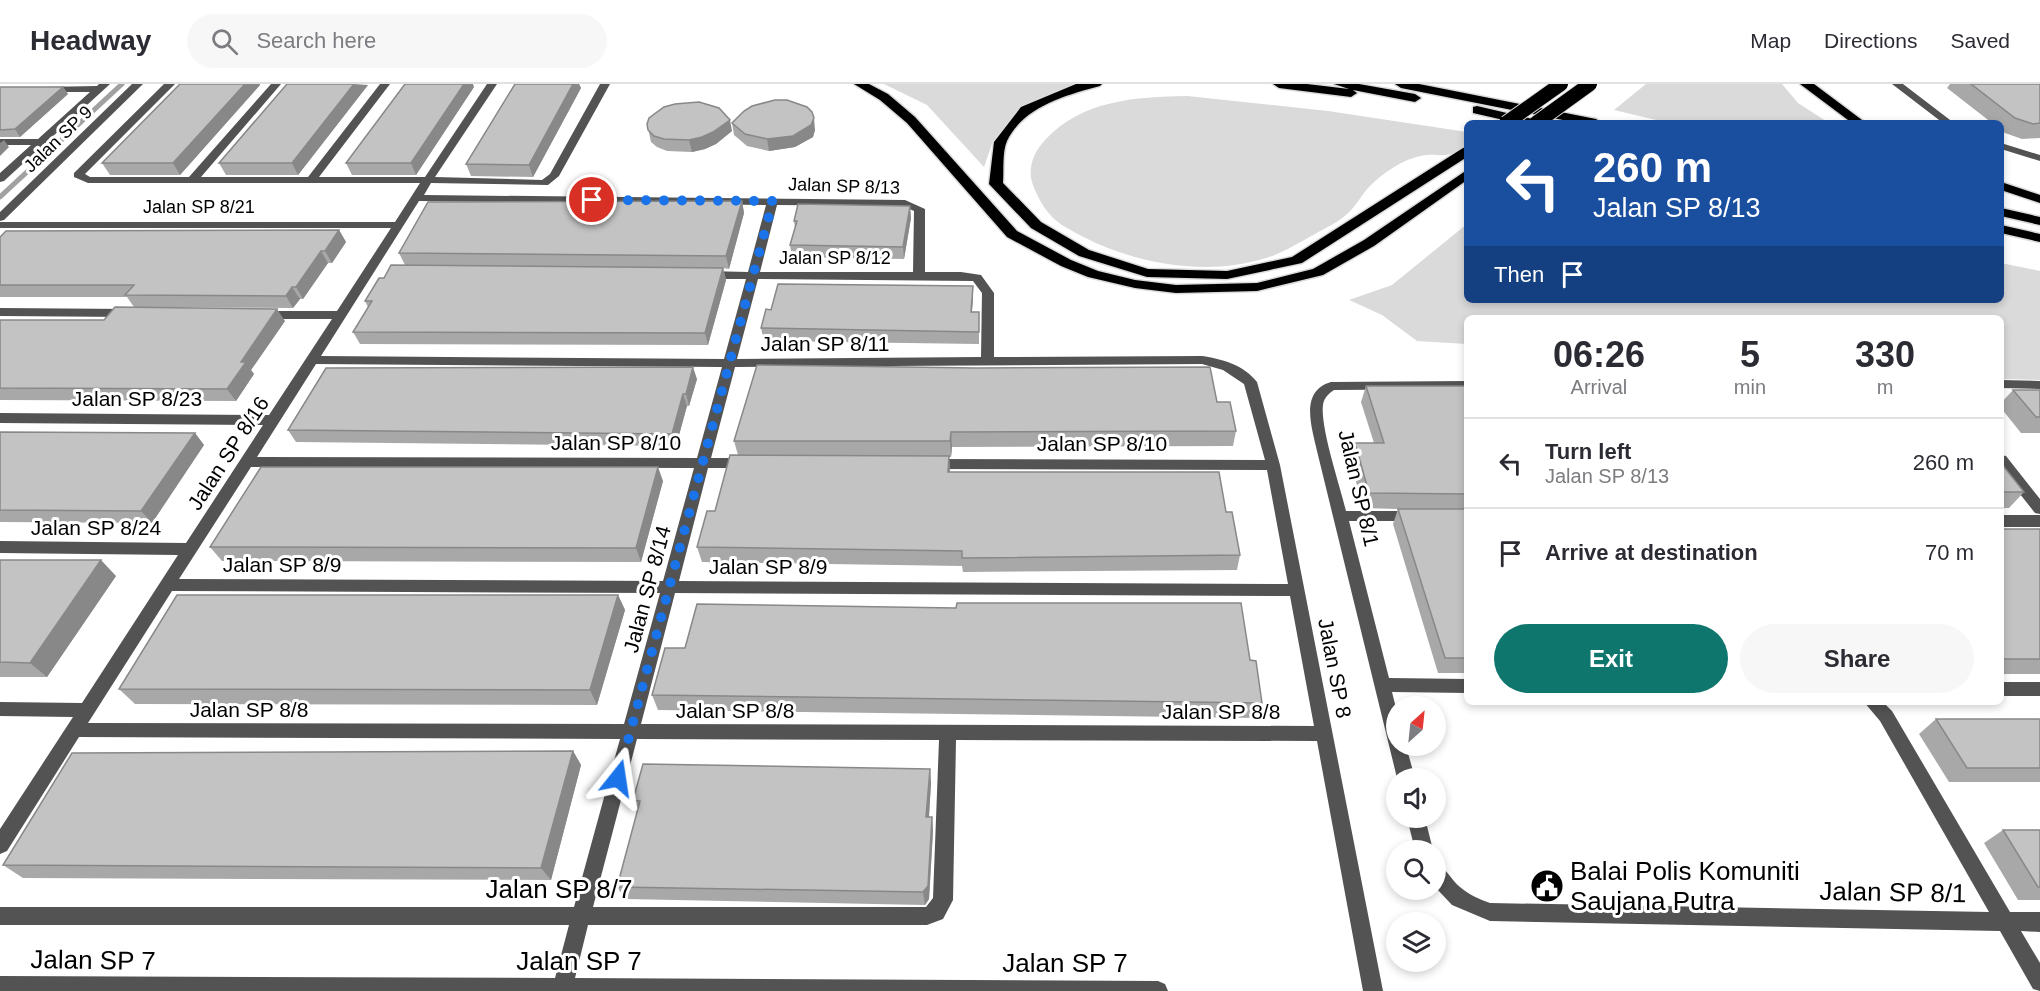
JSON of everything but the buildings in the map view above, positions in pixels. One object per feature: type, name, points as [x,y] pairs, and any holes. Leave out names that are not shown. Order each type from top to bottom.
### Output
[{"type":"highway","points":[[860,84],[884,97],[911,120],[1012,234],[1037,250],[1075,267],[1093,274],[1135,284],[1176,289],[1246,288],[1318,272],[1369,243],[1464,176]]},
{"type":"highway","points":[[1096,84],[1081,86],[1025,110],[1000,142],[996,184],[1036,225],[1055,237],[1084,253],[1147,273],[1227,275],[1297,260],[1464,153]]},
{"type":"highway","points":[[1279,84],[1454,105]]},
{"type":"highway","points":[[1340,84],[1522,120]]},
{"type":"highway","points":[[1401,84],[1581,120]]},
{"type":"highway","points":[[1510,120],[1561,84]]},
{"type":"highway","points":[[1539,120],[1590,84]]},
{"type":"highway","points":[[1806,84],[1856,120]]},
{"type":"highway","points":[[2004,187],[2040,199]]},
{"type":"highway","points":[[2004,213],[2040,221]]},
{"type":"highway","points":[[2004,230],[2040,238]]},
{"type":"street","name":"Jalan SP 9","points":[[0,218],[138,84]]},
{"type":"street","points":[[170,84],[78,175],[88,180],[194,178],[428,180],[540,184],[550,181],[605,84]]},
{"type":"street","points":[[194,178],[276,84]]},
{"type":"street","points":[[312,179],[385,84]]},
{"type":"street","name":"Jalan SP 8/16","points":[[0,845],[341,315],[376,271],[399,225],[492,84]]},
{"type":"street","points":[[1897,84],[1945,120]]},
{"type":"street","points":[[33,89],[102,87]]},
{"type":"street","points":[[0,178],[102,87]]},
{"type":"street","points":[[0,142],[41,142]]},
{"type":"street","points":[[2004,147],[2040,158]]},
{"type":"street","points":[[2018,151],[2040,150]]},
{"type":"street","name":"Jalan SP 8/13","points":[[416,198],[893,202],[911,205],[920,213],[919,276]]},
{"type":"street","name":"Jalan SP 8/14","points":[[562,988],[773,201]]},
{"type":"street","name":"Jalan SP 8/21","points":[[0,225],[399,225]]},
{"type":"street","name":"Jalan SP 8/12","points":[[696,275],[962,276],[977,278],[988,292],[987,362]]},
{"type":"street","points":[[0,312],[141,314]]},
{"type":"street","points":[[247,314],[341,315]]},
{"type":"street","name":"Jalan SP 8/11","points":[[312,360],[729,363],[1202,360],[1228,366]]},
{"type":"street","name":"Jalan SP 8","points":[[1228,366],[1250,382],[1274,465],[1373,991]]},
{"type":"street","points":[[2004,384],[2040,385]]},
{"type":"street","name":"Jalan SP 8/1","points":[[1386,698],[1324,451],[1315,403],[1320,393],[1331,386],[1464,385]]},
{"type":"street","name":"Jalan SP 8/23","points":[[0,418],[273,420]]},
{"type":"street","name":"Jalan SP 8/10","points":[[247,462],[759,464]]},
{"type":"street","name":"Jalan SP 8/10","points":[[921,464],[1274,465]]},
{"type":"street","points":[[2004,464],[2040,509]]},
{"type":"street","points":[[1341,516],[1432,517]]},
{"type":"street","points":[[2004,521],[2040,521]]},
{"type":"street","name":"Jalan SP 8/24","points":[[0,547],[191,549]]},
{"type":"street","name":"Jalan SP 8/9","points":[[168,585],[1297,590]]},
{"type":"street","points":[[1383,685],[1464,686]]},
{"type":"street","points":[[2004,689],[2040,689]]},
{"type":"street","points":[[1875,705],[1886,716],[2040,982]]},
{"type":"street","points":[[0,709],[87,710]]},
{"type":"street","name":"Jalan SP 8/8","points":[[74,730],[1324,734]]},
{"type":"street","name":"Jalan SP 8/7","points":[[0,916],[917,917],[936,912],[943,900],[948,733]]},
{"type":"street","name":"Jalan SP 8/1","points":[[1446,888],[1465,903],[1490,912],[2040,922]]},
{"type":"street","name":"Jalan SP 7","points":[[0,986],[77,989],[562,988],[1158,991]]},
{"type":"shaded area","points":[[884,84],[1075,84],[1019,108],[993,141],[984,167],[927,105]]},
{"type":"shaded area","points":[[1646,84],[1782,84],[1798,103],[1824,120],[1656,120],[1614,110]]},
{"type":"shaded area","points":[[1187,96],[1328,111],[1464,132],[1464,154],[1427,155],[1405,161],[1378,179],[1368,188],[1350,212],[1335,223],[1266,258],[1214,267],[1161,263],[1109,248],[1062,225],[1048,213],[1031,179],[1034,156],[1041,145],[1075,116],[1110,103]]},
{"type":"shaded area","points":[[1464,226],[1464,303],[2004,303],[2004,264],[2040,271],[2040,380],[2004,379],[2004,315],[1464,315],[1464,344],[1417,341],[1382,315],[1349,300],[1392,285]]},
{"type":"waterway","points":[[0,197],[122,84]]},
{"type":"place","name":"Balai Polis Komuniti Saujana Putra","points":[[1547,886]]},
{"type":"route","points":[[592,200],[773,201],[618,778]]}]
